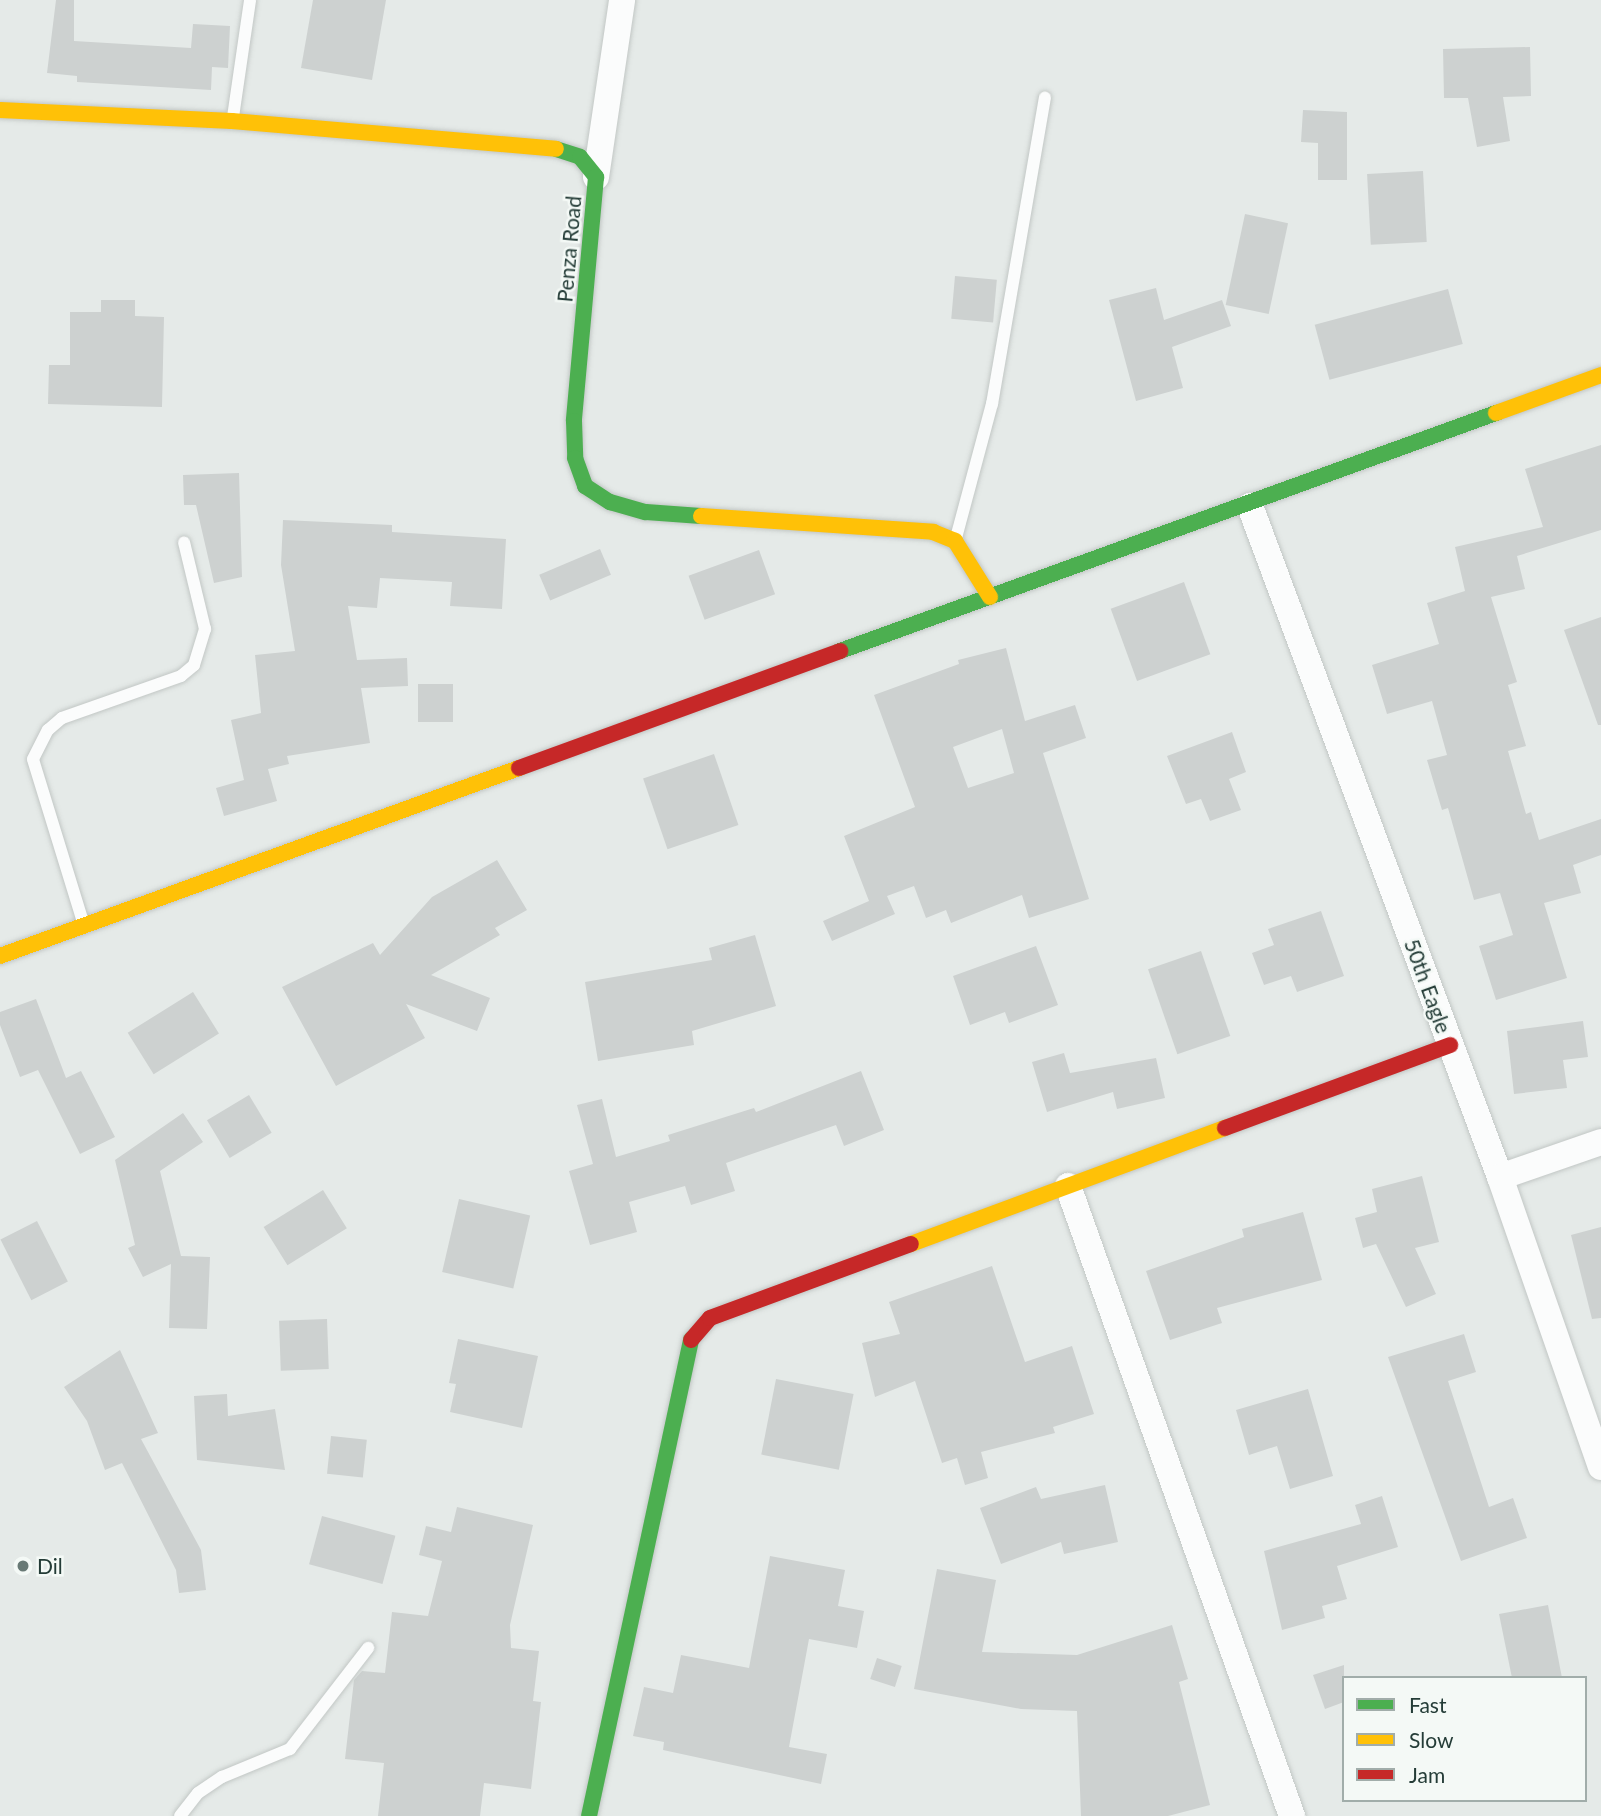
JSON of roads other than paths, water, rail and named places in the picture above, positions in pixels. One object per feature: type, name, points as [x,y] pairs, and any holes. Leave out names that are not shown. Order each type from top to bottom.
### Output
[{"type":"street","points":[[596,177],[622,0]]},
{"type":"street","name":"Penza Road","points":[[0,110],[232,121],[556,149],[580,156],[596,177],[574,421],[575,458],[585,486],[610,502],[646,512],[920,531],[954,541]]},
{"type":"street","points":[[0,956],[990,597],[1250,506],[1601,374]]},
{"type":"street","name":"50th Eagle","points":[[1250,506],[1500,1177],[1601,1467]]},
{"type":"street","points":[[954,541],[990,597]]},
{"type":"street","points":[[589,1816],[692,1335],[710,1318],[741,1303],[1450,1045]]},
{"type":"street","points":[[1500,1177],[1601,1142]]},
{"type":"street","points":[[1068,1186],[1292,1816]]},
{"type":"lane","points":[[232,121],[250,0]]},
{"type":"lane","points":[[954,541],[992,404],[1045,98]]},
{"type":"lane","points":[[85,926],[33,760],[43,737],[62,718],[181,676],[194,665],[205,629],[184,542]]},
{"type":"lane","points":[[180,1816],[198,1793],[222,1777],[290,1749],[368,1648]]},
{"type":"place","name":"Dil","points":[[23,1566]]}]
